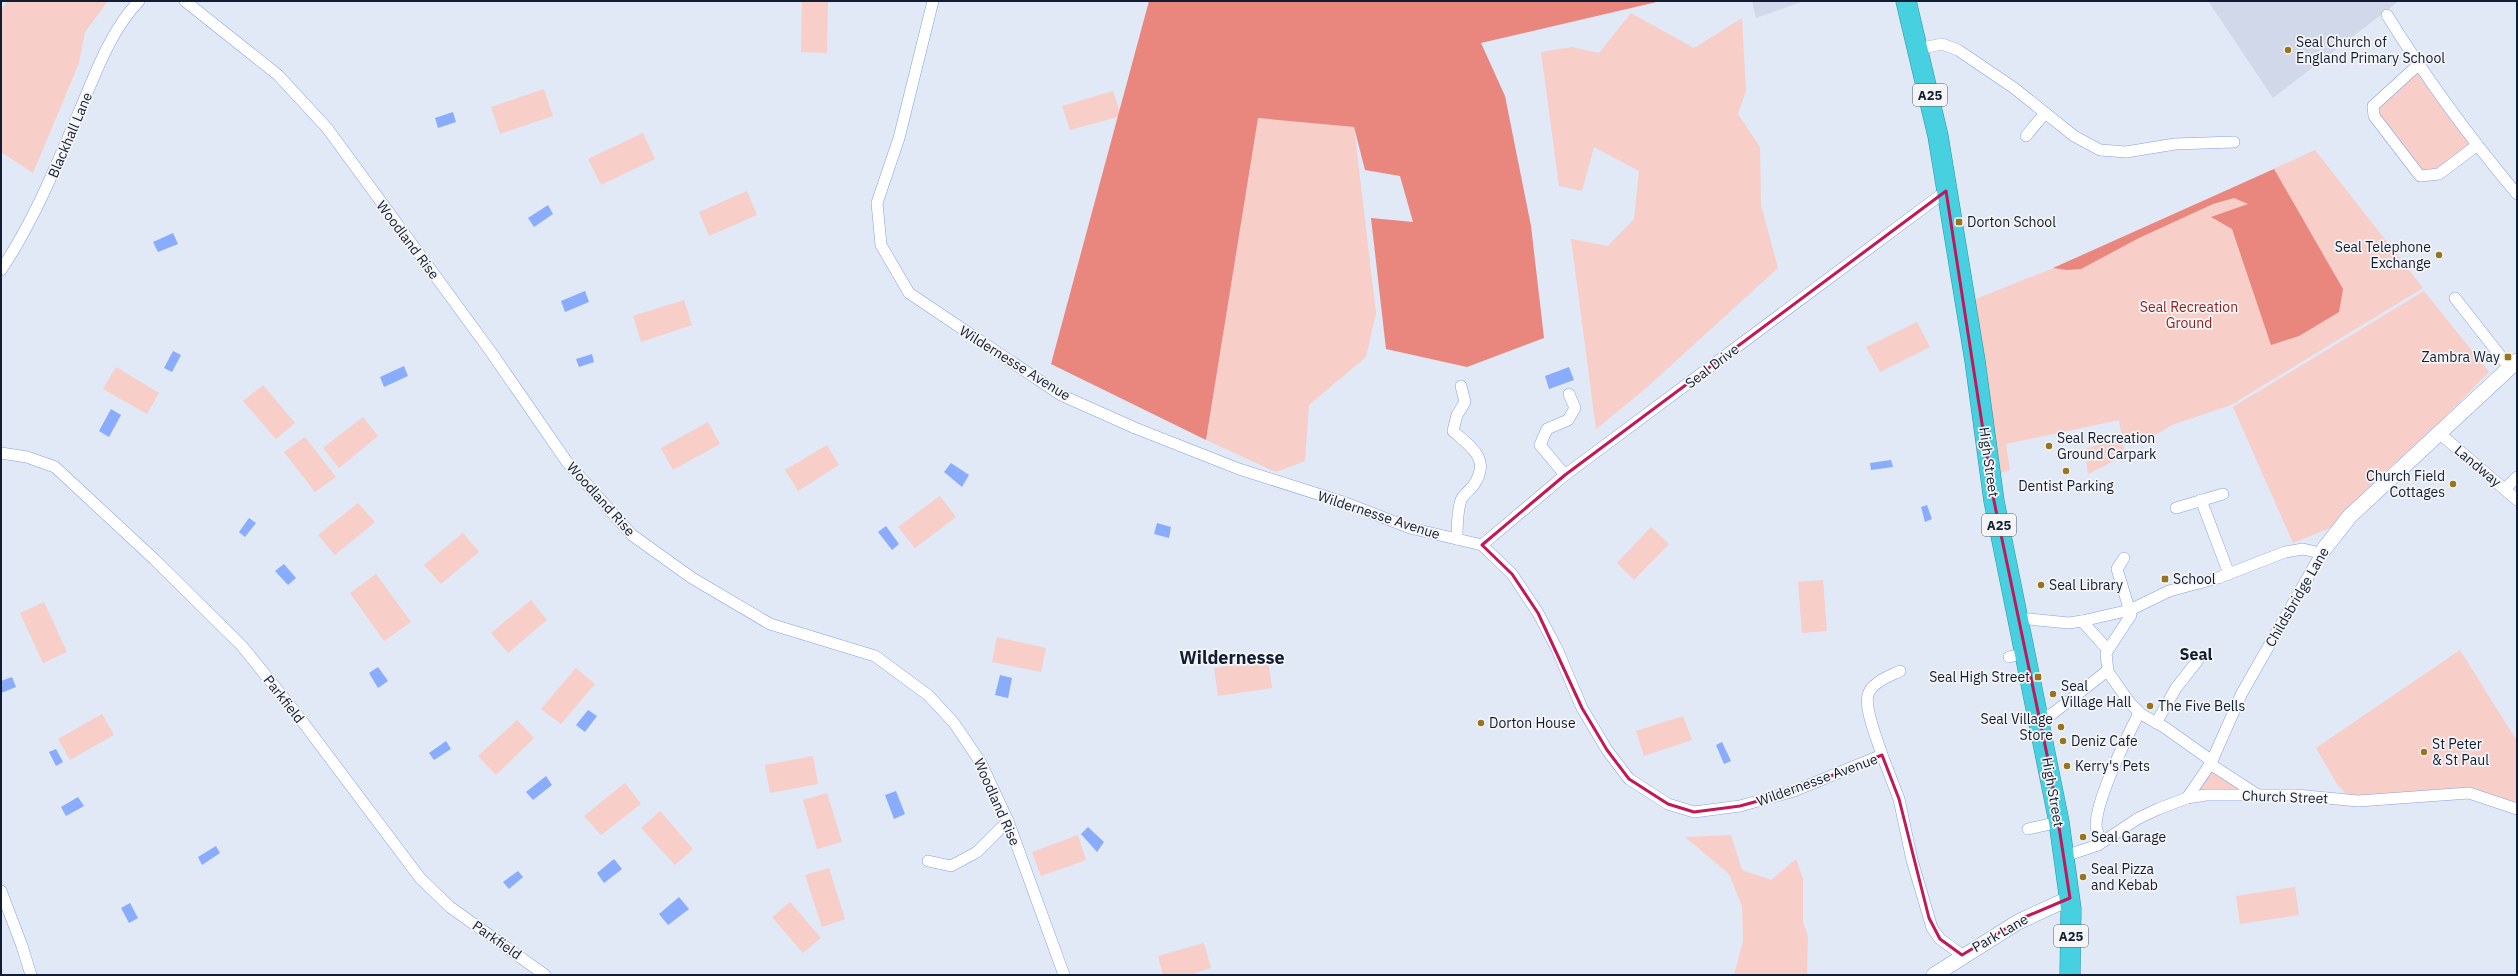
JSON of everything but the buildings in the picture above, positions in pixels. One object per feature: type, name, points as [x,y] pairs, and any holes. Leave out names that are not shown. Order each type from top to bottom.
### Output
[{"type":"highway","name":"High Street","points":[[1906,1],[1935,122],[1975,361],[1994,501],[2018,618],[2018,655],[2039,717],[2059,822],[2070,898]]},
{"type":"highway","name":"A25","points":[[2070,898],[2070,975]]},
{"type":"street","name":"Blackhall Lane","points":[[1,270],[47,188],[104,54],[129,12],[139,1]]},
{"type":"street","name":"Woodland Rise","points":[[185,1],[278,75],[327,128],[365,183],[491,352],[567,462],[632,535],[692,578],[770,624],[875,656],[928,695],[954,723],[982,763],[1008,821],[1064,975]]},
{"type":"street","name":"Wildernesse Avenue","points":[[933,1],[899,138],[877,203],[881,246],[909,293],[1061,395],[1135,428],[1239,469],[1346,503],[1410,528],[1482,545],[1512,574],[1538,613],[1557,649],[1582,708],[1607,750],[1629,779],[1668,804],[1694,812],[1740,806],[1794,791],[1882,755],[1899,799],[1912,860],[1932,928],[1940,939],[1962,955]]},
{"type":"street","points":[[2387,15],[2418,65],[2476,146],[2517,194]]},
{"type":"street","points":[[1918,49],[1942,44],[1954,48],[2014,88],[2087,144],[2109,152],[2138,151],[2175,144],[2234,142]]},
{"type":"street","points":[[2418,65],[2373,106],[2374,116],[2420,176],[2439,174],[2476,146]]},
{"type":"street","points":[[2026,136],[2045,113]]},
{"type":"street","name":"Seal Drive","points":[[1482,545],[1565,475],[1946,191]]},
{"type":"street","points":[[2455,298],[2513,364]]},
{"type":"street","name":"Childsbridge Lane","points":[[2187,798],[2211,762],[2242,693],[2322,551],[2350,516],[2513,364]]},
{"type":"street","points":[[1456,539],[1458,512],[1462,498],[1473,486],[1480,473],[1480,457],[1474,448],[1453,431],[1457,415],[1465,402],[1461,386]]},
{"type":"street","points":[[1565,475],[1540,445],[1547,429],[1568,420],[1575,408],[1568,394]]},
{"type":"street","name":"Landway","points":[[2439,432],[2517,500]]},
{"type":"street","name":"Parkfield","points":[[1,453],[27,457],[55,467],[154,559],[242,646],[296,713],[420,878],[450,906],[545,975]]},
{"type":"street","points":[[2505,489],[2517,477]]},
{"type":"street","points":[[2176,508],[2223,494]]},
{"type":"street","points":[[2201,500],[2229,574]]},
{"type":"street","points":[[2018,618],[2064,622],[2082,621],[2130,610],[2176,589],[2229,574],[2291,551],[2304,549],[2322,551]]},
{"type":"street","points":[[2124,558],[2117,569],[2131,615],[2105,656],[2107,671],[2139,713],[2156,723],[2258,795]]},
{"type":"street","points":[[2082,621],[2108,650]]},
{"type":"street","points":[[2156,723],[2176,688],[2198,660]]},
{"type":"street","points":[[1882,755],[1867,706],[1868,692],[1880,680],[1900,671]]},
{"type":"street","points":[[2039,717],[2052,714],[2107,671]]},
{"type":"street","points":[[2102,842],[2096,826],[2100,806],[2139,713]]},
{"type":"street","name":"Church Street","points":[[2064,856],[2102,842],[2146,814],[2187,798],[2206,795],[2296,795],[2358,801],[2469,793],[2517,809]]},
{"type":"street","points":[[928,861],[951,866],[977,852],[1008,821]]},
{"type":"street","points":[[2028,829],[2059,822]]},
{"type":"street","points":[[1,891],[22,946],[31,975]]},
{"type":"street","name":"Park Lane","points":[[1934,975],[1962,955],[2022,919],[2070,898]]},
{"type":"highlighted area","points":[[1946,191],[1994,501],[2050,769],[2070,898],[2025,917],[1962,955],[1940,939],[1929,918],[1899,799],[1882,755],[1794,791],[1740,806],[1694,812],[1668,804],[1629,779],[1607,750],[1582,708],[1538,613],[1512,574],[1482,545],[1565,475]]},
{"type":"shaded area","points":[[1149,1],[1661,1],[1481,43],[1505,96],[1531,226],[1544,338],[1467,367],[1386,349],[1371,218],[1413,222],[1400,176],[1365,170],[1354,127],[1258,118],[1206,440],[1051,364]]},
{"type":"shaded area","points":[[1752,1],[1804,1],[1756,18]]},
{"type":"shaded area","name":"Seal Church of England Primary School","points":[[2208,1],[2399,1],[2273,98]]},
{"type":"shaded area","points":[[2274,169],[2343,289],[2339,312],[2299,336],[2271,345],[2232,229],[2211,217],[2248,204],[2234,198],[2213,204],[2139,238],[2081,269],[2067,270],[2053,268]]},
{"type":"green space","points":[[8,1],[108,1],[85,32],[79,63],[33,173],[1,152],[1,10]]},
{"type":"green space","points":[[802,1],[828,1],[827,53],[801,52]]},
{"type":"green space","points":[[1631,13],[1694,48],[1742,18],[1746,91],[1738,114],[1760,147],[1761,205],[1778,268],[1645,389],[1596,429],[1571,239],[1608,246],[1634,219],[1639,171],[1594,147],[1582,191],[1559,186],[1541,52],[1572,47],[1599,53]]},
{"type":"green space","points":[[2418,65],[2476,146],[2439,174],[2420,176],[2374,116],[2382,96]]},
{"type":"green space","points":[[544,89],[553,116],[500,134],[491,107]]},
{"type":"green space","points":[[1113,91],[1121,116],[1070,130],[1062,106]]},
{"type":"green space","points":[[1258,118],[1354,127],[1376,313],[1366,357],[1309,405],[1305,461],[1276,472],[1206,440]]},
{"type":"green space","points":[[643,133],[655,159],[601,185],[588,159]]},
{"type":"green space","name":"Seal Recreation Ground","points":[[2315,150],[2423,288],[2231,405],[2172,425],[2152,437],[2138,439],[2121,433],[2119,420],[2006,444],[2010,470],[1996,475],[1968,302],[2074,260]]},
{"type":"green space","points":[[747,191],[757,215],[709,236],[699,212]]},
{"type":"green space","points":[[2424,291],[2489,372],[2435,427],[2377,479],[2335,526],[2293,543],[2233,407]]},
{"type":"green space","points":[[684,300],[692,325],[641,342],[633,316]]},
{"type":"green space","points":[[1917,322],[1930,347],[1880,372],[1866,347]]},
{"type":"green space","points":[[116,367],[159,393],[147,414],[103,389]]},
{"type":"green space","points":[[263,385],[295,423],[276,439],[243,401]]},
{"type":"green space","points":[[363,417],[378,436],[339,468],[323,448]]},
{"type":"green space","points":[[708,422],[720,444],[673,470],[661,448]]},
{"type":"green space","points":[[305,437],[336,477],[315,492],[284,452]]},
{"type":"green space","points":[[2121,437],[2126,455],[2088,474],[2085,449]]},
{"type":"green space","points":[[827,445],[839,465],[798,491],[785,470]]},
{"type":"green space","points":[[940,496],[956,517],[915,548],[898,527]]},
{"type":"green space","points":[[358,503],[375,522],[335,555],[318,535]]},
{"type":"green space","points":[[1651,527],[1669,544],[1634,580],[1617,563]]},
{"type":"green space","points":[[463,533],[479,552],[441,584],[424,565]]},
{"type":"green space","points":[[376,574],[411,622],[384,641],[350,593]]},
{"type":"green space","points":[[1823,580],[1827,631],[1802,633],[1798,582]]},
{"type":"green space","points":[[531,600],[547,620],[508,653],[491,633]]},
{"type":"green space","points":[[44,602],[67,652],[43,663],[20,613]]},
{"type":"green space","points":[[997,637],[1046,648],[1041,672],[992,662]]},
{"type":"green space","points":[[2460,650],[2517,741],[2517,804],[2469,788],[2364,797],[2346,794],[2337,784],[2316,748]]},
{"type":"green space","points":[[1268,660],[1272,688],[1218,696],[1214,668]]},
{"type":"green space","points":[[576,668],[595,684],[561,724],[541,709]]},
{"type":"green space","points":[[102,714],[114,735],[70,760],[58,739]]},
{"type":"green space","points":[[1683,716],[1692,740],[1644,756],[1636,731]]},
{"type":"green space","points":[[517,720],[534,738],[496,775],[478,756]]},
{"type":"green space","points":[[813,756],[818,784],[770,793],[765,765]]},
{"type":"green space","points":[[2211,763],[2258,795],[2187,798]]},
{"type":"green space","points":[[625,783],[641,804],[601,835],[584,816]]},
{"type":"green space","points":[[827,793],[842,842],[817,849],[803,800]]},
{"type":"green space","points":[[660,811],[693,849],[675,865],[641,828]]},
{"type":"green space","points":[[1078,835],[1086,860],[1041,876],[1032,852]]},
{"type":"green space","points":[[1731,835],[1742,870],[1771,880],[1796,859],[1803,879],[1803,922],[1808,936],[1807,975],[1734,975],[1743,941],[1742,906],[1729,874],[1685,837]]},
{"type":"green space","points":[[829,868],[845,919],[822,927],[805,875]]},
{"type":"green space","points":[[2295,887],[2299,915],[2240,924],[2236,896]]},
{"type":"green space","points":[[790,902],[821,938],[803,953],[772,917]]},
{"type":"green space","points":[[1204,943],[1211,968],[1189,975],[1163,975],[1158,956]]},
{"type":"water","points":[[453,112],[456,122],[438,128],[435,118]]},
{"type":"water","points":[[548,205],[553,214],[534,227],[528,218]]},
{"type":"water","points":[[173,233],[178,244],[158,252],[153,242]]},
{"type":"water","points":[[585,291],[589,302],[565,312],[561,301]]},
{"type":"water","points":[[173,351],[181,355],[172,372],[164,368]]},
{"type":"water","points":[[592,354],[594,362],[579,367],[576,359]]},
{"type":"water","points":[[404,366],[408,376],[384,387],[380,377]]},
{"type":"water","points":[[1569,367],[1574,380],[1549,389],[1545,376]]},
{"type":"water","points":[[111,409],[121,415],[109,437],[99,431]]},
{"type":"water","points":[[1891,460],[1893,467],[1871,470],[1870,463]]},
{"type":"water","points":[[951,463],[969,475],[962,487],[944,472]]},
{"type":"water","points":[[1927,505],[1932,519],[1925,522],[1921,507]]},
{"type":"water","points":[[249,518],[256,523],[245,537],[239,532]]},
{"type":"water","points":[[1157,523],[1171,527],[1169,538],[1154,534]]},
{"type":"water","points":[[886,526],[899,544],[892,550],[878,532]]},
{"type":"water","points":[[284,564],[296,578],[288,585],[275,571]]},
{"type":"water","points":[[378,667],[388,681],[378,688],[369,673]]},
{"type":"water","points":[[1000,675],[1012,678],[1008,698],[995,695]]},
{"type":"water","points":[[12,677],[16,687],[1,693],[1,681]]},
{"type":"water","points":[[588,710],[597,716],[585,732],[576,725]]},
{"type":"water","points":[[446,741],[451,749],[434,760],[429,753]]},
{"type":"water","points":[[1722,742],[1731,761],[1724,764],[1716,745]]},
{"type":"water","points":[[56,749],[63,762],[56,766],[49,752]]},
{"type":"water","points":[[546,776],[552,785],[533,800],[526,792]]},
{"type":"water","points":[[896,791],[905,814],[894,819],[885,795]]},
{"type":"water","points":[[78,797],[84,806],[66,816],[61,807]]},
{"type":"water","points":[[1088,827],[1104,842],[1097,852],[1081,834]]},
{"type":"water","points":[[216,846],[220,853],[202,865],[198,857]]},
{"type":"water","points":[[614,859],[622,869],[604,883],[597,873]]},
{"type":"water","points":[[518,871],[523,877],[509,889],[503,882]]},
{"type":"water","points":[[679,897],[689,909],[668,925],[659,914]]},
{"type":"water","points":[[130,903],[138,918],[129,923],[121,908]]},
{"type":"place","name":"Seal Church of England Primary School","points":[[2288,50]]},
{"type":"place","name":"Dorton School","points":[[1959,222]]},
{"type":"place","name":"Seal Telephone Exchange","points":[[2439,255]]},
{"type":"place","name":"Zambra Way","points":[[2508,357]]},
{"type":"place","name":"Seal Recreation Ground Carpark","points":[[2049,446]]},
{"type":"place","name":"Dentist Parking","points":[[2066,471]]},
{"type":"place","name":"Church Field Cottages","points":[[2453,484]]},
{"type":"place","name":"School","points":[[2165,579]]},
{"type":"place","name":"Seal Library","points":[[2041,585]]},
{"type":"place","name":"Seal High Street","points":[[2038,677]]},
{"type":"place","name":"Seal Village Hall","points":[[2053,694]]},
{"type":"place","name":"The Five Bells","points":[[2150,706]]},
{"type":"place","name":"Dorton House","points":[[1481,723]]},
{"type":"place","name":"Seal Village Store","points":[[2061,727]]},
{"type":"place","name":"Deniz Cafe","points":[[2063,741]]},
{"type":"place","name":"St Peter & St Paul","points":[[2424,752]]},
{"type":"place","name":"Kerry's Pets","points":[[2067,766]]},
{"type":"place","name":"Seal Garage","points":[[2083,837]]},
{"type":"place","name":"Seal Pizza and Kebab","points":[[2083,877]]},
{"type":"district","name":"Seal","points":[[2196,654]]},
{"type":"district","name":"Wildernesse","points":[[1232,658]]}]
